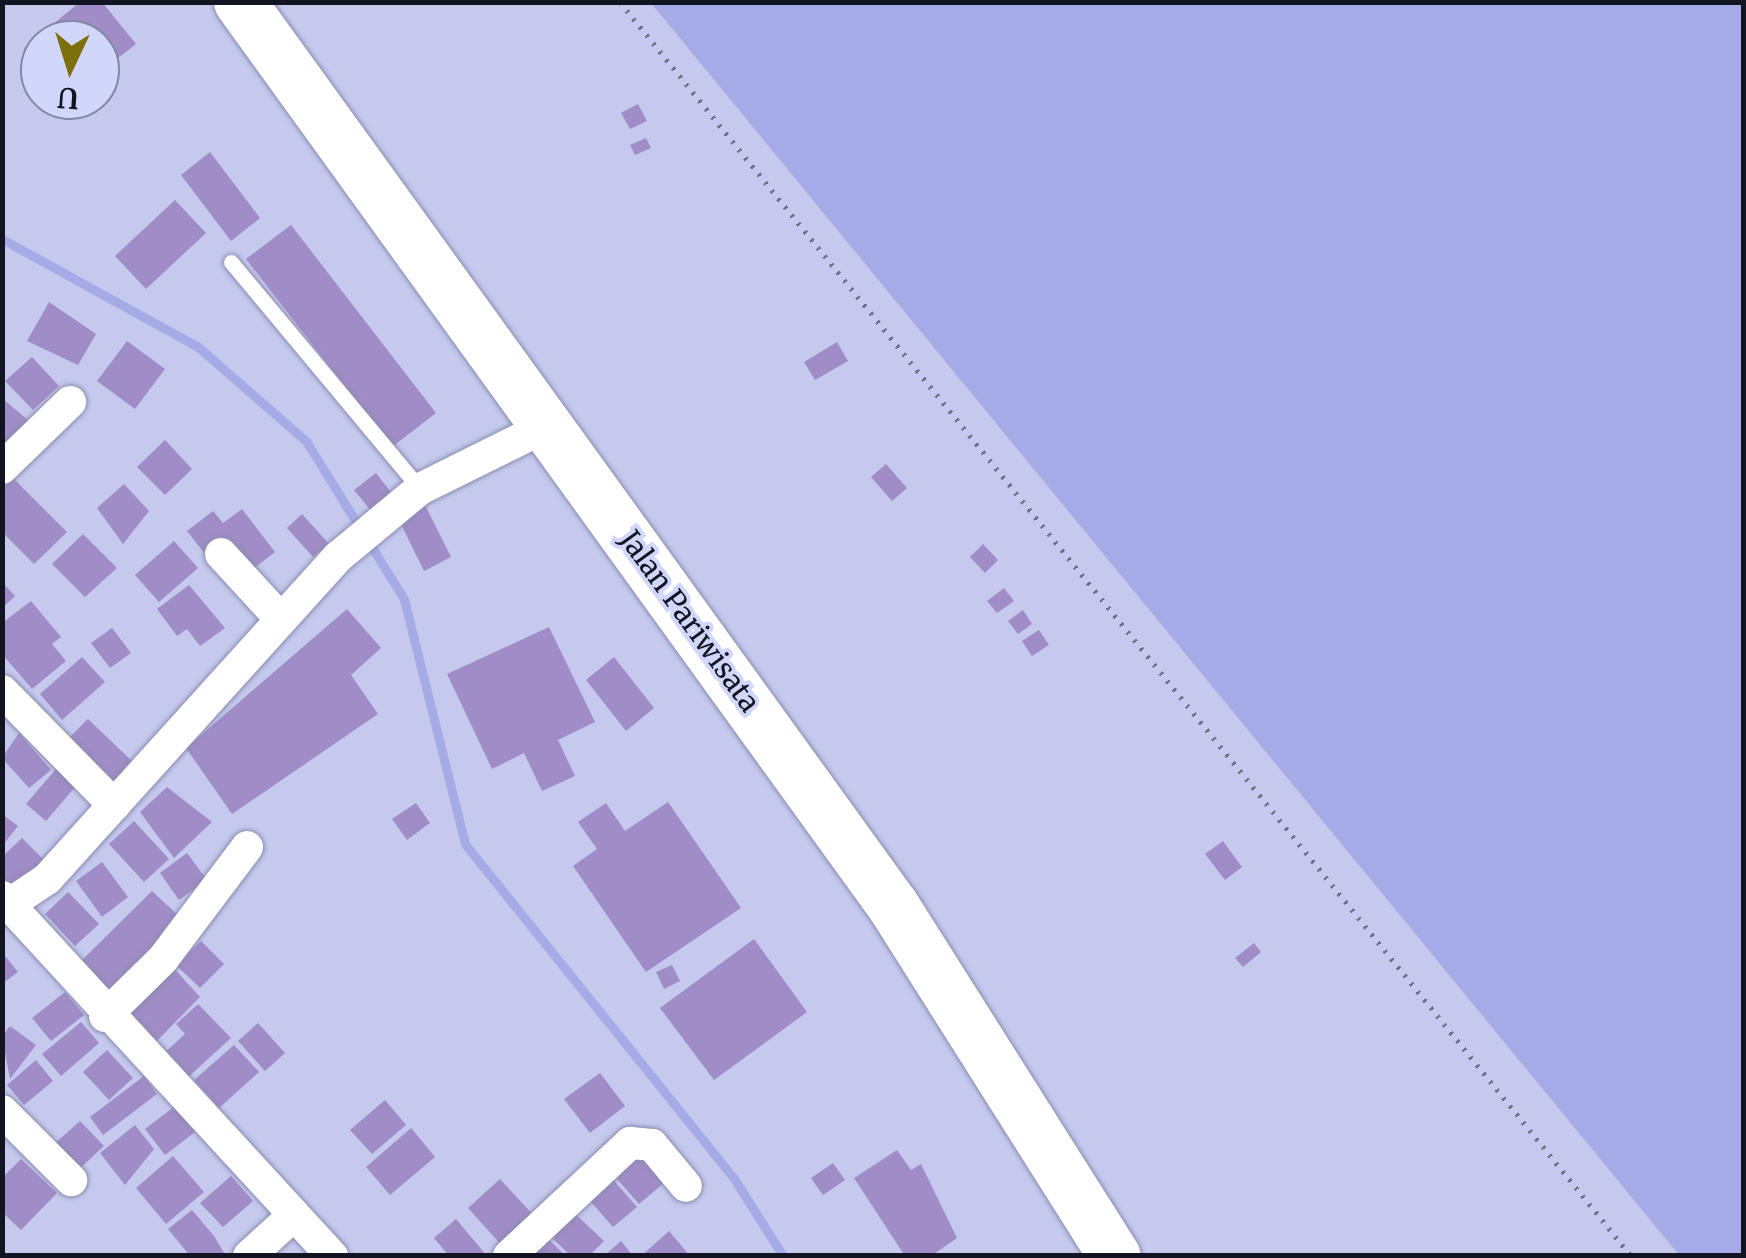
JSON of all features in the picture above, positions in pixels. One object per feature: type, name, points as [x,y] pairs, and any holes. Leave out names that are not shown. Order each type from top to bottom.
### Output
[{"type":"main road","name":"Jalan Pariwisata","points":[[240,2],[894,907],[1115,1256]]},
{"type":"street","points":[[2,468],[70,402]]},
{"type":"street","points":[[332,1256],[105,1016],[6,904],[114,806],[279,617],[338,557],[420,489],[547,426]]},
{"type":"street","points":[[221,554],[279,617]]},
{"type":"street","points":[[2,691],[114,806]]},
{"type":"street","points":[[105,1016],[163,959],[247,847]]},
{"type":"street","points":[[2,1111],[71,1180]]},
{"type":"street","points":[[508,1256],[630,1143],[652,1145],[686,1186]]},
{"type":"street","points":[[249,1256],[294,1215]]},
{"type":"lane","points":[[231,262],[420,489]]},
{"type":"path","points":[[620,2],[1632,1256]]},
{"type":"water","points":[[651,3],[1743,3],[1743,1255],[1679,1255]]},
{"type":"building","points":[[80,2],[102,2],[117,20],[58,20]]},
{"type":"building","points":[[120,24],[136,44],[120,56]]},
{"type":"building","points":[[638,104],[647,121],[630,129],[621,113]]},
{"type":"building","points":[[646,138],[651,148],[635,155],[630,145]]},
{"type":"building","points":[[210,152],[260,218],[231,241],[181,175]]},
{"type":"building","points":[[175,200],[206,233],[146,289],[115,256]]},
{"type":"building","points":[[291,225],[436,413],[392,447],[246,259]]},
{"type":"building","points":[[49,302],[96,334],[78,365],[27,341]]},
{"type":"building","points":[[127,341],[165,369],[135,409],[97,381]]},
{"type":"building","points":[[837,342],[848,361],[815,380],[804,362]]},
{"type":"building","points":[[32,357],[59,386],[33,410],[5,381]]},
{"type":"building","points":[[2,398],[29,421],[2,451]]},
{"type":"building","points":[[165,440],[192,469],[165,495],[137,467]]},
{"type":"building","points":[[886,464],[907,488],[892,501],[871,477]]},
{"type":"building","points":[[376,473],[394,496],[373,513],[354,490]]},
{"type":"building","points":[[13,478],[67,532],[34,564],[2,532],[2,488]]},
{"type":"building","points":[[124,484],[149,511],[123,544],[97,508]]},
{"type":"building","points":[[424,503],[451,557],[424,571],[397,516]]},
{"type":"building","points":[[242,509],[275,552],[248,573],[208,558],[187,531],[213,511],[223,523]]},
{"type":"building","points":[[302,514],[329,544],[313,557],[287,528]]},
{"type":"building","points":[[83,534],[117,568],[85,597],[52,564]]},
{"type":"building","points":[[174,541],[198,568],[159,602],[135,575]]},
{"type":"building","points":[[983,544],[998,560],[985,573],[970,557]]},
{"type":"building","points":[[2,582],[15,596],[2,608]]},
{"type":"building","points":[[189,585],[225,628],[200,646],[187,629],[177,636],[157,609]]},
{"type":"building","points":[[1004,588],[1014,601],[997,613],[987,601]]},
{"type":"building","points":[[31,601],[61,637],[52,644],[66,661],[32,689],[2,654],[2,623]]},
{"type":"building","points":[[347,609],[381,648],[351,675],[378,714],[232,814],[186,748]]},
{"type":"building","points":[[1023,610],[1032,624],[1018,634],[1008,621]]},
{"type":"building","points":[[549,627],[595,722],[558,740],[575,776],[542,791],[524,753],[492,769],[447,674]]},
{"type":"building","points":[[112,628],[131,653],[110,668],[91,643]]},
{"type":"building","points":[[1039,630],[1049,645],[1032,656],[1022,641]]},
{"type":"building","points":[[82,657],[105,682],[62,720],[40,694]]},
{"type":"building","points":[[614,657],[654,708],[626,731],[586,680]]},
{"type":"building","points":[[88,719],[135,764],[116,784],[69,738]]},
{"type":"building","points":[[19,733],[51,770],[29,788],[2,758]]},
{"type":"building","points":[[56,769],[76,786],[46,821],[26,804]]},
{"type":"building","points":[[167,787],[212,822],[174,858],[140,812]]},
{"type":"building","points":[[668,802],[741,908],[646,972],[573,866],[597,849],[578,822],[606,803],[625,831]]},
{"type":"building","points":[[416,803],[430,823],[407,840],[392,819]]},
{"type":"building","points":[[2,814],[18,826],[2,846]]},
{"type":"building","points":[[134,821],[169,859],[144,882],[109,844]]},
{"type":"building","points":[[22,838],[48,864],[19,893],[2,876],[2,857]]},
{"type":"building","points":[[1223,841],[1242,867],[1225,880],[1205,854]]},
{"type":"building","points":[[187,853],[207,880],[179,900],[160,873]]},
{"type":"building","points":[[102,862],[128,897],[102,917],[76,881]]},
{"type":"building","points":[[152,891],[181,918],[110,1002],[74,968]]},
{"type":"building","points":[[68,892],[99,924],[75,946],[45,914]]},
{"type":"building","points":[[754,939],[807,1012],[714,1080],[660,1008]]},
{"type":"building","points":[[201,941],[224,964],[200,988],[176,965]]},
{"type":"building","points":[[1254,943],[1261,952],[1243,967],[1235,958]]},
{"type":"building","points":[[2,952],[18,972],[2,984]]},
{"type":"building","points":[[168,962],[200,997],[150,1048],[115,1015]]},
{"type":"building","points":[[672,965],[680,981],[664,989],[656,972]]},
{"type":"building","points":[[65,992],[84,1015],[51,1041],[32,1018]]},
{"type":"building","points":[[198,1004],[231,1038],[184,1081],[161,1056],[185,1034],[176,1024]]},
{"type":"building","points":[[81,1022],[99,1043],[61,1076],[42,1054]]},
{"type":"building","points":[[258,1023],[285,1053],[265,1071],[238,1041]]},
{"type":"building","points":[[10,1026],[36,1045],[10,1079],[2,1036]]},
{"type":"building","points":[[234,1045],[259,1072],[219,1108],[194,1080]]},
{"type":"building","points":[[107,1050],[133,1078],[109,1100],[83,1072]]},
{"type":"building","points":[[36,1060],[53,1081],[24,1105],[7,1085]]},
{"type":"building","points":[[600,1073],[625,1106],[590,1133],[564,1099]]},
{"type":"building","points":[[144,1076],[157,1094],[103,1135],[90,1117]]},
{"type":"building","points":[[385,1100],[406,1125],[372,1154],[350,1130]]},
{"type":"building","points":[[175,1106],[195,1132],[165,1155],[145,1129]]},
{"type":"building","points":[[80,1121],[104,1146],[76,1172],[52,1146]]},
{"type":"building","points":[[135,1125],[154,1149],[125,1185],[100,1153]]},
{"type":"building","points":[[411,1128],[435,1157],[390,1195],[366,1167]]},
{"type":"building","points":[[634,1149],[664,1183],[639,1204],[610,1171]]},
{"type":"building","points":[[897,1150],[911,1170],[921,1164],[957,1238],[931,1256],[905,1256],[854,1178]]},
{"type":"building","points":[[173,1156],[204,1192],[166,1224],[136,1188]]},
{"type":"building","points":[[21,1159],[57,1193],[21,1230],[2,1212],[2,1178]]},
{"type":"building","points":[[833,1163],[845,1180],[823,1195],[811,1178]]},
{"type":"building","points":[[609,1175],[637,1207],[613,1227],[585,1195]]},
{"type":"building","points":[[231,1176],[253,1201],[223,1227],[200,1203]]},
{"type":"building","points":[[500,1179],[537,1219],[504,1248],[468,1208]]},
{"type":"building","points":[[192,1210],[226,1256],[190,1256],[168,1229]]},
{"type":"building","points":[[571,1210],[604,1241],[589,1256],[571,1256],[548,1234]]},
{"type":"building","points":[[456,1219],[487,1256],[449,1256],[434,1238]]},
{"type":"building","points":[[669,1231],[690,1256],[641,1256]]},
{"type":"building","points":[[547,1238],[566,1256],[530,1256]]},
{"type":"building","points":[[621,1241],[633,1256],[604,1256]]},
{"type":"waterway","points":[[2,239],[197,346],[306,441],[404,599],[465,844],[733,1177],[783,1256]]}]
